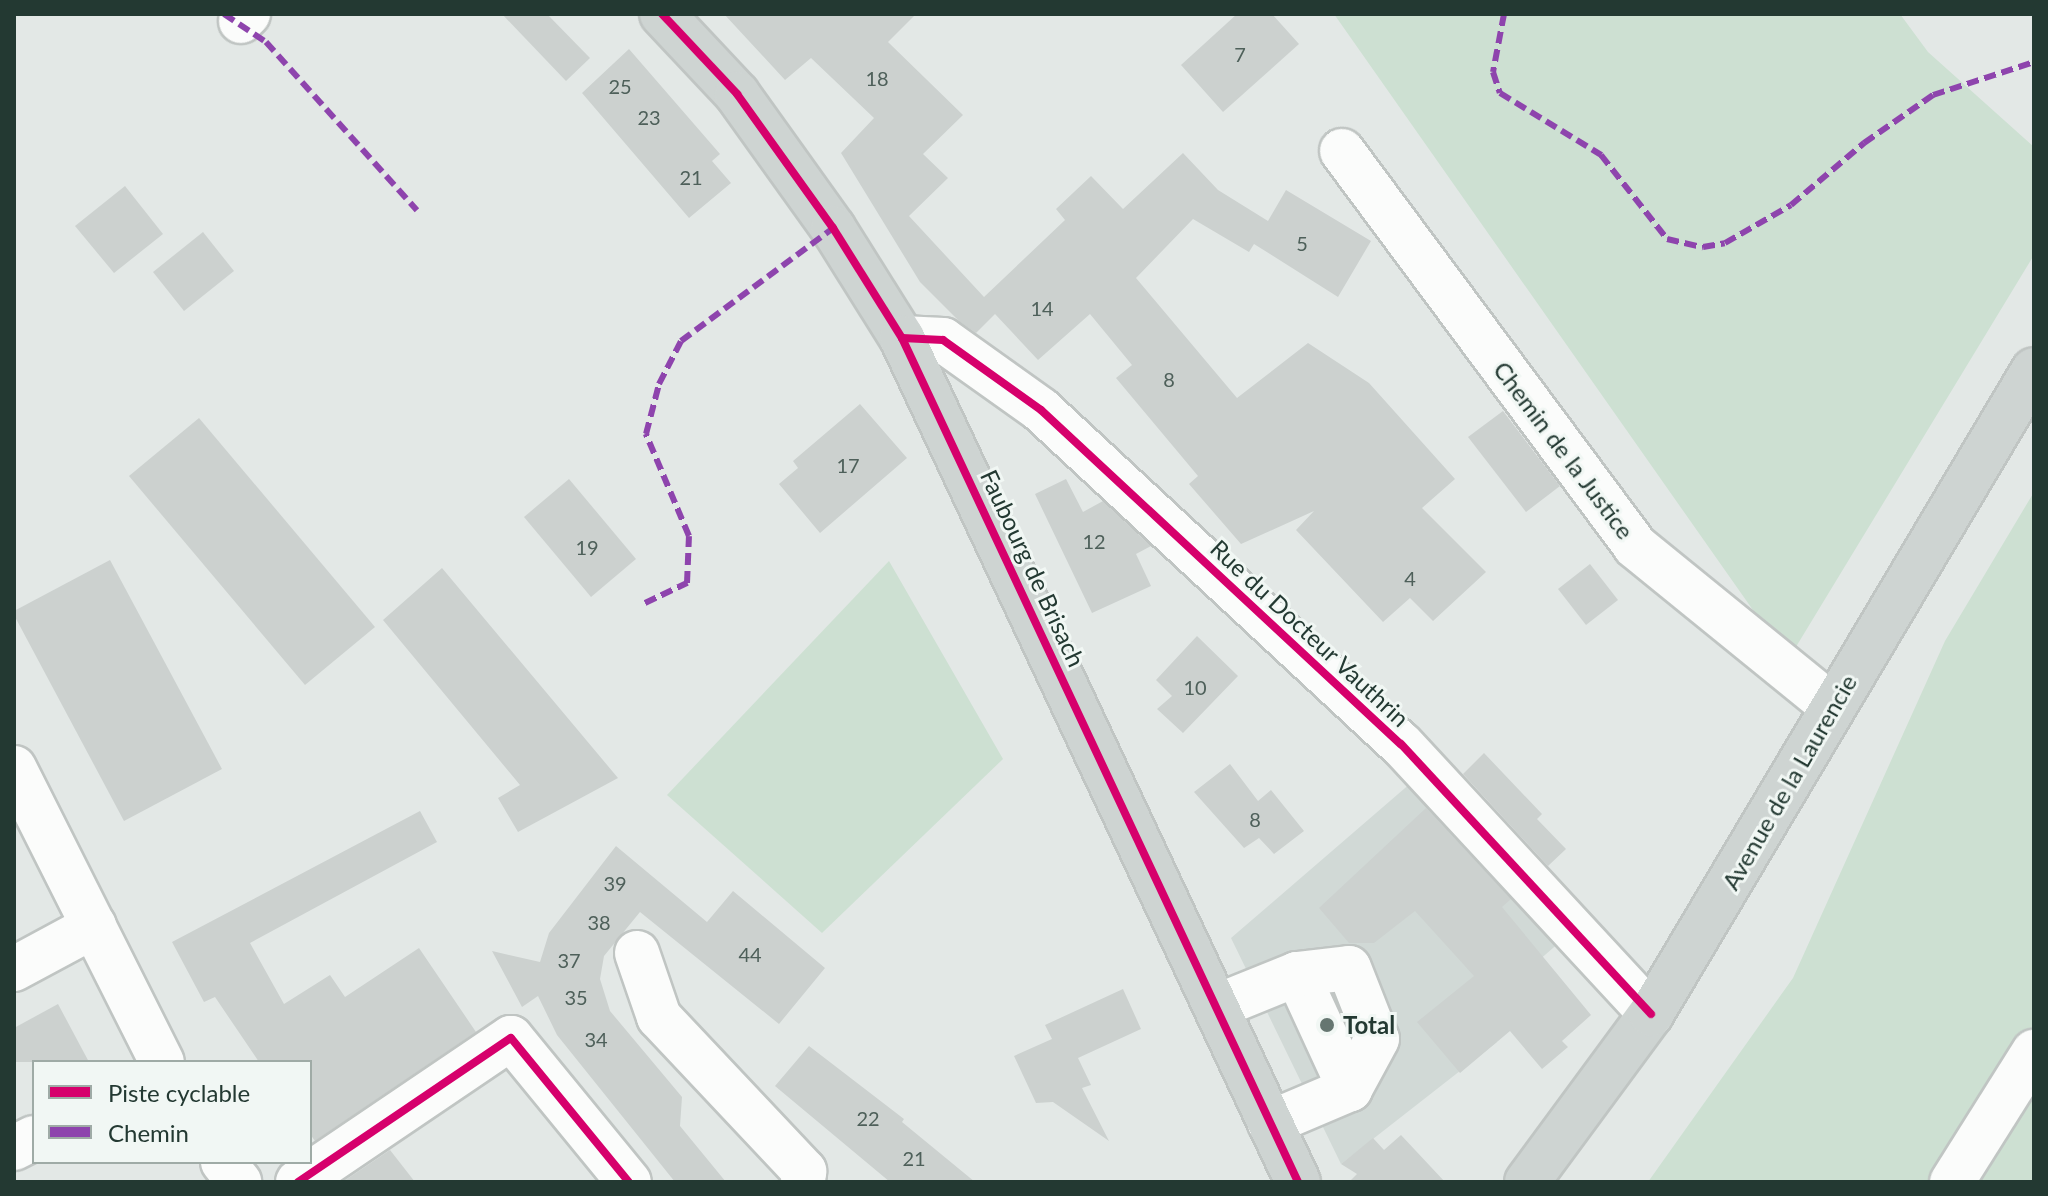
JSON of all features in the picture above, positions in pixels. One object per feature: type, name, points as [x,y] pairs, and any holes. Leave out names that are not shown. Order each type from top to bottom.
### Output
[{"type":"main road","name":"Faubourg de Brisach","points":[[662,14],[737,94],[833,228],[902,338],[1298,1182]]},
{"type":"main road","name":"Avenue de la Laurencie","points":[[1527,1182],[1651,1014],[1749,855],[1832,706],[2034,370]]},
{"type":"street","name":"Chemin de la Justice","points":[[1342,151],[1635,546],[1832,706]]},
{"type":"street","name":"Rue du Docteur Vauthrin","points":[[902,338],[943,340],[1041,410],[1401,744],[1651,1014]]},
{"type":"street","points":[[14,768],[27,824],[94,926],[161,1060]]},
{"type":"street","points":[[14,969],[94,926]]},
{"type":"street","points":[[637,953],[659,1017],[804,1171],[803,1182]]},
{"type":"street","points":[[1218,1006],[1297,974],[1350,1089],[1270,1123]]},
{"type":"street","points":[[298,1182],[511,1038],[629,1182]]},
{"type":"street","points":[[1952,1182],[2034,1052]]},
{"type":"street","points":[[14,1148],[32,1139]]},
{"type":"street","points":[[225,1164],[239,1182]]},
{"type":"shaded area","points":[[1412,782],[1561,941],[1475,1016],[1497,1042],[1341,1164],[1231,938]]},
{"type":"green space","points":[[1334,14],[1900,14],[1928,52],[2034,147],[2034,255],[1788,660]]},
{"type":"green space","points":[[2034,492],[2034,1182],[1648,1182],[1793,978],[1945,641]]},
{"type":"green space","points":[[889,561],[1003,759],[822,933],[667,795]]},
{"type":"building","points":[[502,14],[547,14],[590,58],[566,81]]},
{"type":"building","points":[[724,14],[916,14],[888,42],[963,115],[923,154],[948,178],[909,216],[984,297],[1065,220],[1056,209],[1091,176],[1123,209],[1183,153],[1218,190],[1268,221],[1286,190],[1371,241],[1338,297],[1254,244],[1249,252],[1193,219],[1136,278],[1237,398],[1308,343],[1369,383],[1455,479],[1422,508],[1486,572],[1433,621],[1410,598],[1383,622],[1296,530],[1314,511],[1241,544],[1189,484],[1198,476],[1116,378],[1132,365],[1090,314],[1038,360],[995,314],[976,333],[960,322],[920,282],[841,153],[874,118],[811,58],[785,80]]},
{"type":"building","points":[[1237,14],[1272,14],[1299,44],[1223,112],[1181,65]]},
{"type":"building","points":[[629,49],[720,154],[712,161],[731,183],[689,218],[582,93]]},
{"type":"building","points":[[125,186],[163,234],[114,273],[75,226]]},
{"type":"building","points":[[203,232],[234,271],[184,311],[153,272]]},
{"type":"building","points":[[860,404],[907,458],[820,533],[779,484],[798,468],[793,461]]},
{"type":"building","points":[[1503,411],[1560,486],[1526,512],[1468,437]]},
{"type":"building","points":[[199,418],[375,627],[305,685],[129,476]]},
{"type":"building","points":[[569,479],[636,559],[591,597],[524,517]]},
{"type":"building","points":[[1066,479],[1083,512],[1103,501],[1151,546],[1136,554],[1151,586],[1092,613],[1035,494]]},
{"type":"building","points":[[110,560],[222,769],[124,821],[14,615],[14,611]]},
{"type":"building","points":[[1590,564],[1618,600],[1586,625],[1558,589]]},
{"type":"building","points":[[442,568],[618,778],[518,832],[498,798],[520,785],[383,620]]},
{"type":"building","points":[[1197,636],[1238,676],[1183,733],[1157,709],[1172,696],[1156,680]]},
{"type":"building","points":[[1484,753],[1542,814],[1537,819],[1566,849],[1548,866],[1463,774]]},
{"type":"building","points":[[1230,764],[1258,801],[1271,790],[1304,831],[1274,854],[1259,838],[1244,848],[1194,792]]},
{"type":"building","points":[[1426,808],[1511,899],[1502,907],[1591,1015],[1562,1041],[1568,1047],[1542,1069],[1510,1031],[1460,1073],[1417,1022],[1474,976],[1415,911],[1374,943],[1349,943],[1319,908]]},
{"type":"building","points":[[420,811],[437,842],[250,943],[284,1004],[330,975],[345,997],[419,948],[476,1032],[315,1141],[312,1137],[312,1060],[258,1060],[215,997],[204,1002],[172,942]]},
{"type":"building","points":[[616,846],[707,922],[733,891],[825,968],[779,1024],[640,912],[604,956],[600,979],[610,1011],[682,1097],[680,1126],[726,1182],[675,1182],[557,1035],[538,996],[522,1007],[492,951],[540,962],[549,933]]},
{"type":"building","points":[[1123,989],[1141,1029],[1078,1058],[1091,1085],[1082,1088],[1109,1141],[1053,1102],[1036,1103],[1014,1056],[1052,1039],[1045,1025]]},
{"type":"building","points":[[58,1004],[88,1060],[14,1062],[14,1028]]},
{"type":"building","points":[[809,1046],[904,1119],[902,1122],[975,1182],[890,1182],[775,1086]]},
{"type":"building","points":[[1401,1135],[1445,1182],[1349,1182],[1357,1174],[1341,1164],[1373,1138],[1384,1150]]},
{"type":"building","points":[[390,1150],[415,1182],[344,1181]]},
{"type":"marked path","points":[[224,14],[266,42],[417,210]]},
{"type":"marked path","points":[[1504,14],[1493,72],[1500,93],[1601,155],[1667,239],[1703,247],[1725,243],[1791,205],[1864,143],[1933,95],[2034,62]]},
{"type":"marked path","points":[[645,603],[687,583],[689,536],[646,434],[659,384],[681,341],[833,228]]},
{"type":"cycle path","points":[[662,14],[737,94],[833,228],[902,338],[1298,1182]]},
{"type":"cycle path","points":[[902,338],[943,340],[1041,410],[1401,744],[1651,1014]]},
{"type":"cycle path","points":[[298,1182],[511,1038],[629,1182]]},
{"type":"place","name":"Total","points":[[1327,1025]]}]
